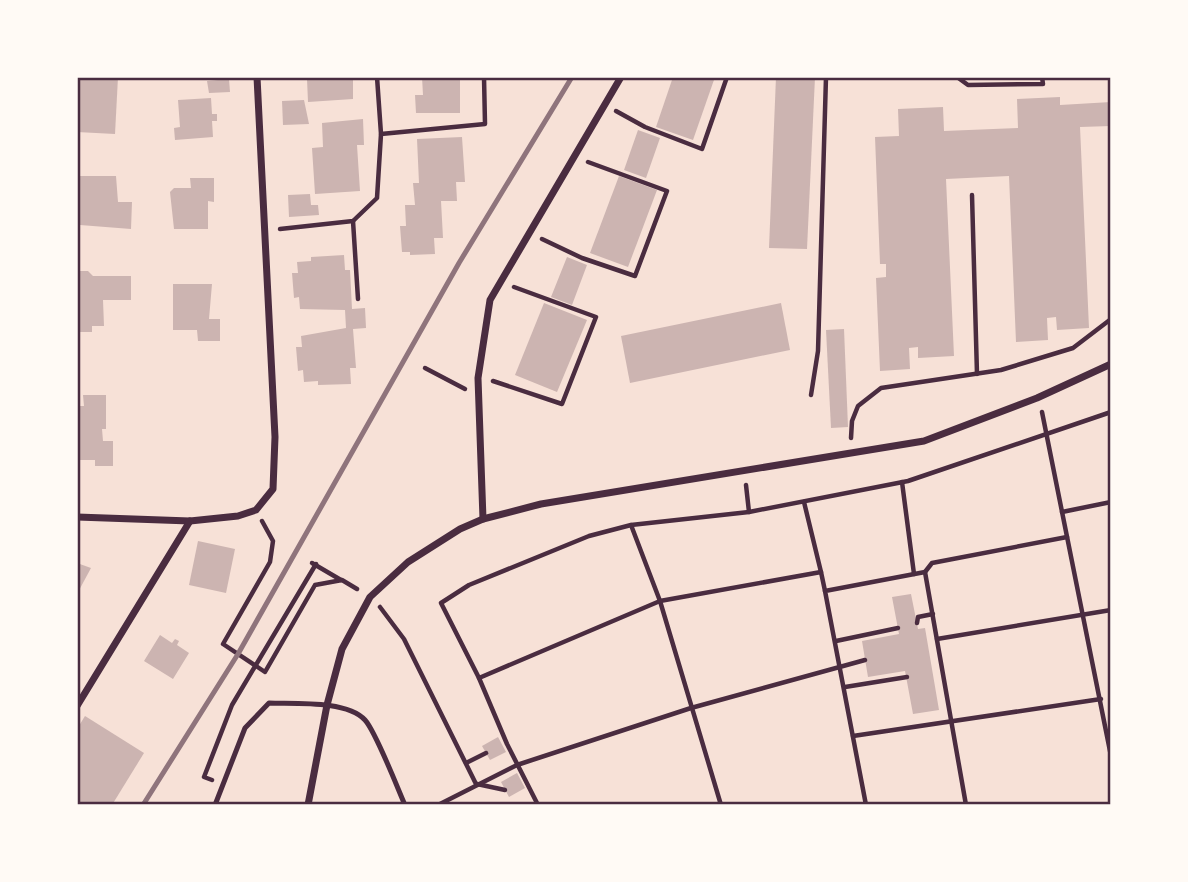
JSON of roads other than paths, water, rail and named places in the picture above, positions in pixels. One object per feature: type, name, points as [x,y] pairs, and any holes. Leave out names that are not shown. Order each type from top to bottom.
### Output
[{"type":"street","points":[[77,517],[190,521],[238,516],[256,510],[273,489],[275,437],[257,77]]},
{"type":"street","points":[[483,520],[478,375],[490,300],[621,77]]},
{"type":"street","points":[[308,805],[327,705],[342,649],[370,597],[408,562],[460,530],[483,520],[541,504],[924,441],[1037,398],[1111,364]]},
{"type":"street","points":[[77,706],[190,521]]},
{"type":"lane","points":[[215,805],[245,728],[269,704],[327,705],[343,708],[365,720],[405,805]]},
{"type":"railway","points":[[143,805],[238,654],[459,263],[572,77]]}]
